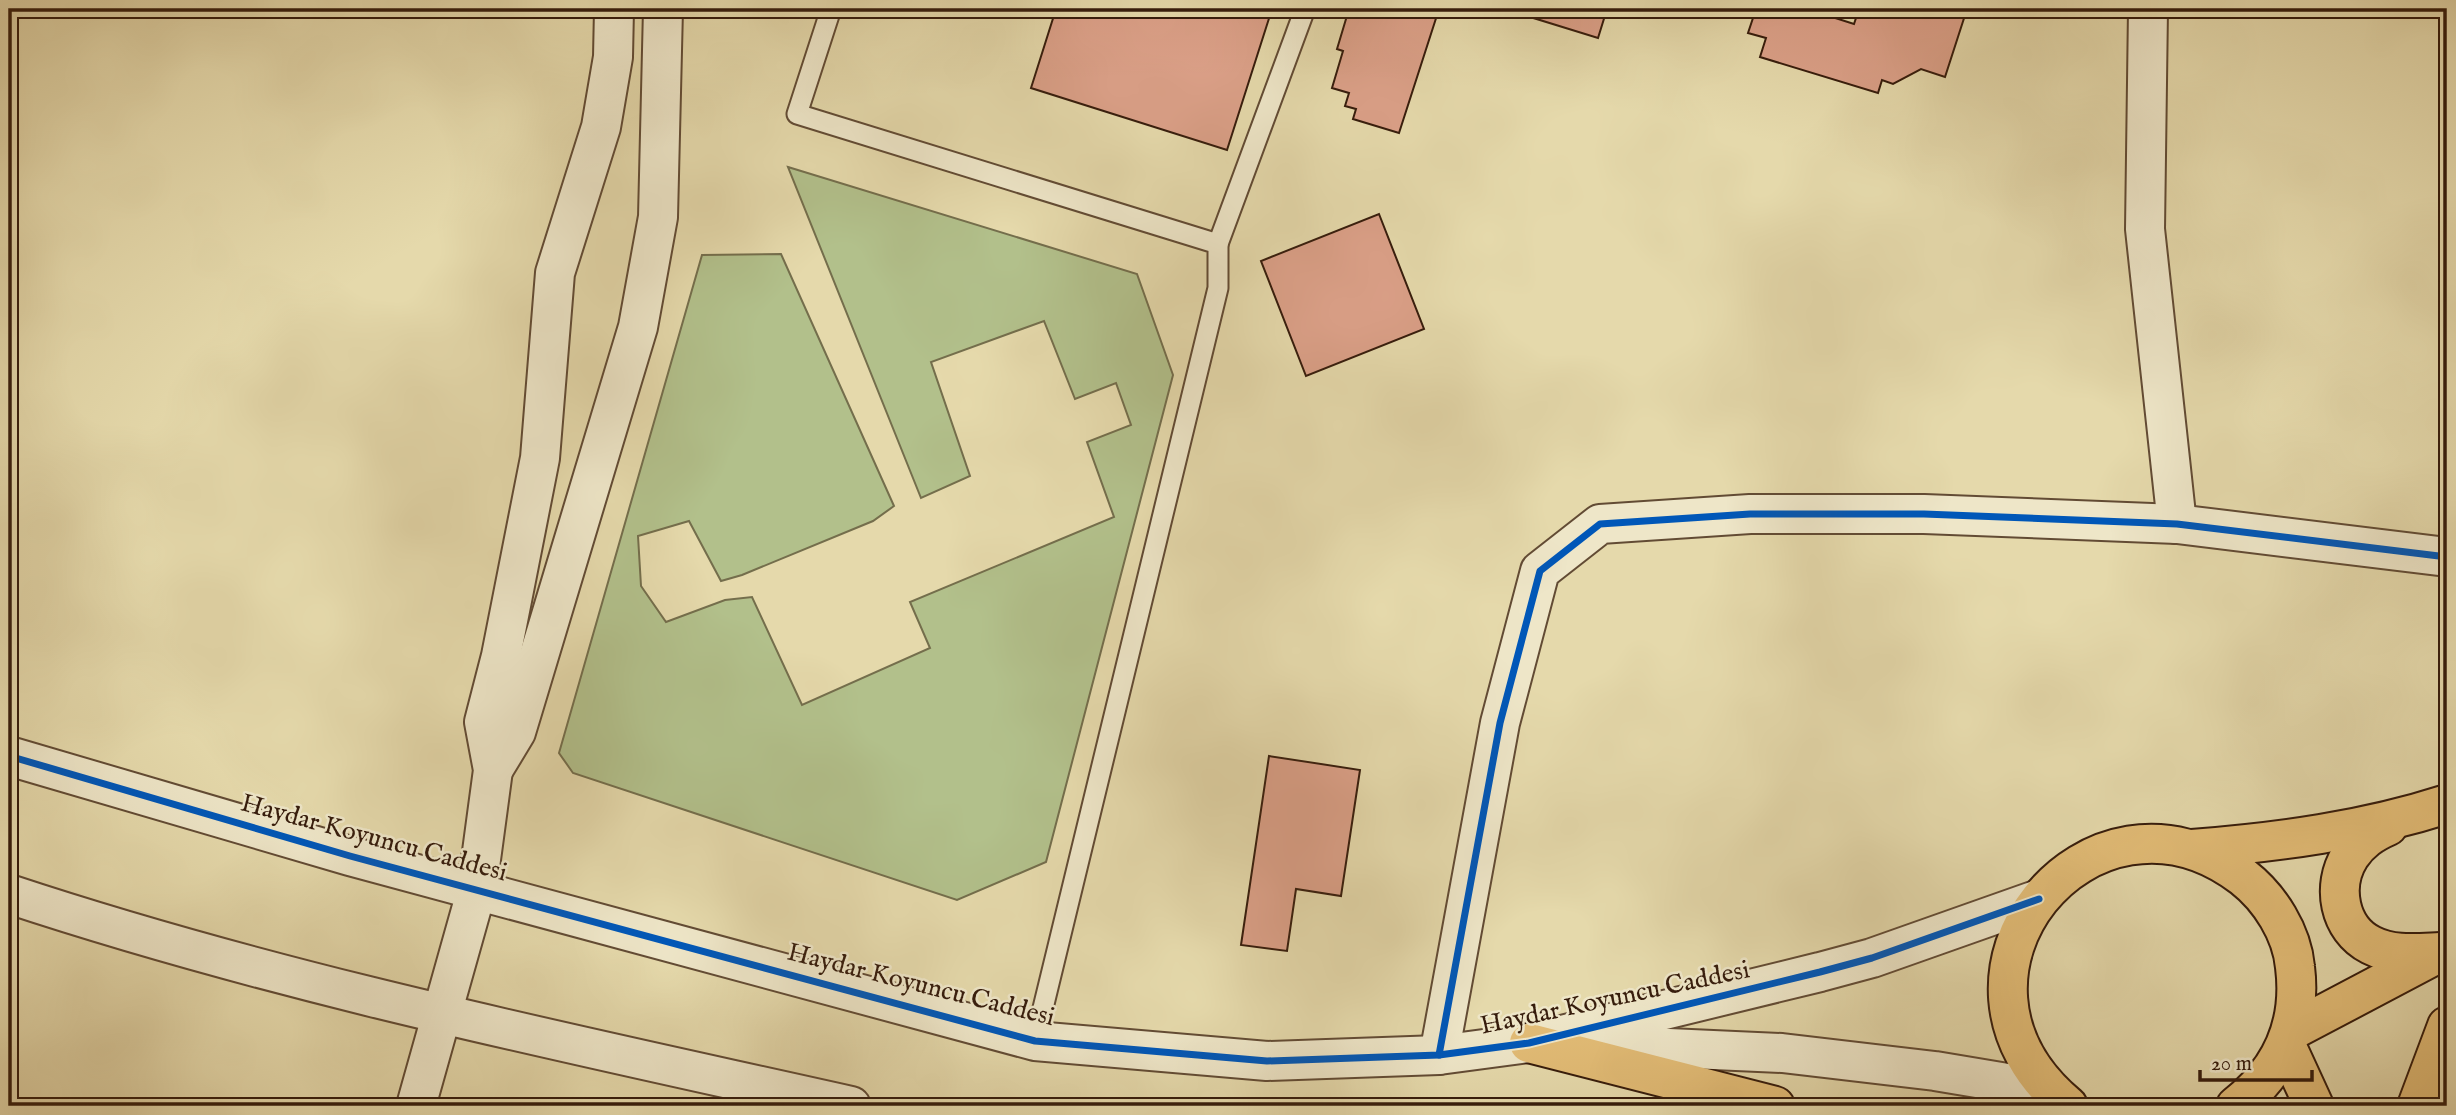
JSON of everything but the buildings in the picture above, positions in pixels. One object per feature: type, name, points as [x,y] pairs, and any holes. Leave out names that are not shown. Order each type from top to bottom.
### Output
[{"type":"main road","points":[[2059,1098],[2022,1052],[2009,1008],[2007,984],[2016,939],[2039,899],[2056,881],[2095,856],[2141,845],[2188,849],[2288,840],[2402,818],[2447,804]]},
{"type":"main road","points":[[2402,818],[2367,836],[2349,857],[2340,883],[2341,911],[2353,934],[2372,946],[2402,954],[2444,950]]},
{"type":"main road","points":[[2188,849],[2231,867],[2265,899],[2279,918],[2295,962],[2297,985],[2288,1038],[2268,1076],[2236,1106]]},
{"type":"main road","points":[[2288,1038],[2444,950]]},
{"type":"main road","points":[[2417,1106],[2447,1026]]},
{"type":"main road","points":[[2288,1038],[2315,1106]]},
{"type":"main road","points":[[1529,1043],[1775,1106]]},
{"type":"street","points":[[416,1106],[477,889],[493,770],[484,722],[501,656],[540,458],[555,273],[601,127],[613,57],[614,9]]},
{"type":"street","points":[[493,770],[516,732],[638,327],[658,217],[663,9]]},
{"type":"street","points":[[2148,9],[2146,229],[2178,524]]},
{"type":"street","points":[[1439,1055],[1500,723],[1541,571],[1600,524],[1750,514],[1924,514],[2178,524],[2447,557]]},
{"type":"street","name":"Haydar Koyuncu Caddesi","points":[[9,756],[350,856],[1035,1041],[1267,1061],[1439,1055],[1529,1043],[1872,958],[2039,899]]},
{"type":"street","points":[[9,894],[108,927],[442,1015],[851,1106]]},
{"type":"street","name":"Haydar Koyuncu Caddesi","points":[[1529,1043],[1782,1053],[1935,1071],[2059,1098]]},
{"type":"lane","points":[[831,9],[797,114],[1218,244]]},
{"type":"lane","points":[[1035,1041],[1218,288],[1218,244],[1305,9]]},
{"type":"green space","points":[[788,167],[1137,274],[1173,375],[1046,862],[957,900],[573,773],[559,753],[702,255],[781,254],[894,506],[873,521],[742,575],[721,581],[689,521],[638,536],[641,586],[666,622],[725,600],[752,597],[802,705],[930,648],[910,602],[1114,517],[1087,442],[1131,425],[1116,383],[1075,399],[1044,321],[931,362],[970,476],[921,498]]},
{"type":"cycle path","points":[[1439,1055],[1500,723],[1540,571],[1600,524],[1750,514],[1924,514],[2177,524],[2447,557]]},
{"type":"cycle path","points":[[9,756],[350,856],[1035,1041],[1267,1061],[1439,1055],[1529,1043],[1872,958],[2039,899]]}]
